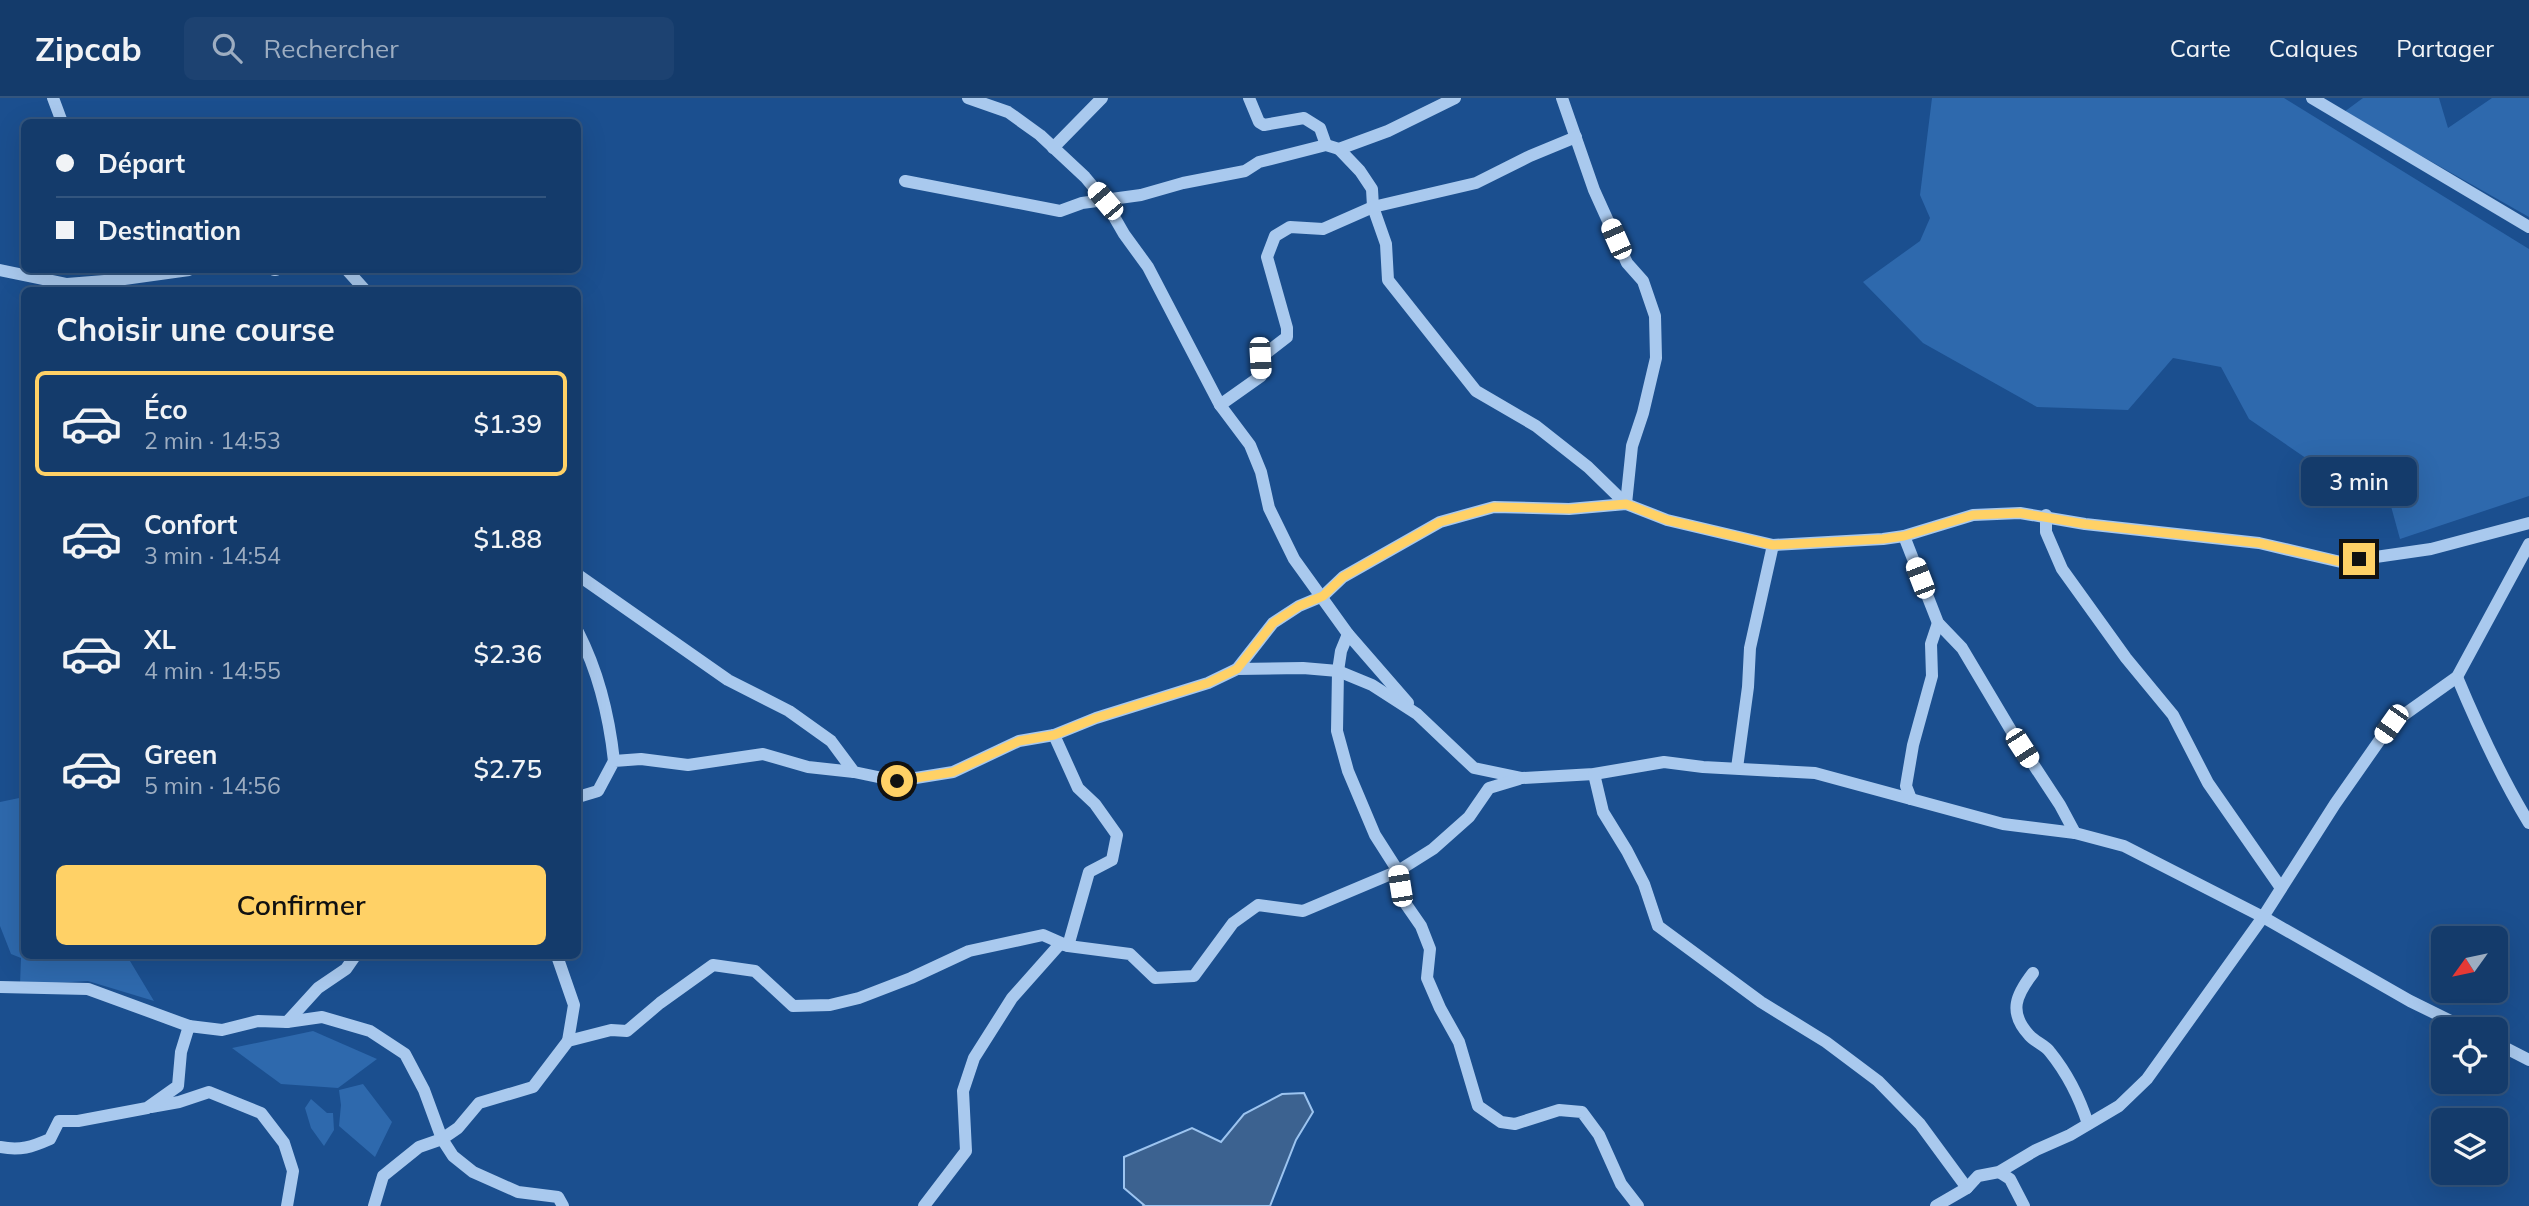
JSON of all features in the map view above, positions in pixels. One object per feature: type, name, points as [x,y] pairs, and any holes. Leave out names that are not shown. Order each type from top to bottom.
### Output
[{"type":"street","points":[[53,98],[61,119]]},
{"type":"street","points":[[968,98],[1008,112],[1086,177],[1105,201],[1124,234],[1149,267],[1198,368],[1220,405],[1250,445],[1261,471],[1269,508],[1294,559],[1348,634],[1417,714],[1474,768],[1522,778]]},
{"type":"street","points":[[1053,148],[1102,98]]},
{"type":"street","points":[[1249,98],[1259,122],[1264,125],[1304,118],[1320,128],[1332,147],[1360,171],[1372,189],[1373,207],[1386,244],[1388,280],[1476,391],[1536,426],[1588,467],[1626,504],[1667,520],[1773,545],[1852,542],[1904,536],[1973,515],[2020,513],[2085,524],[2259,543],[2342,562],[2431,549],[2529,523]]},
{"type":"street","points":[[905,181],[1060,211],[1082,203],[1141,195],[1245,170],[1259,162],[1332,147],[1388,131],[1455,98]]},
{"type":"street","points":[[1562,98],[1594,190],[1627,263],[1643,281],[1655,316],[1656,358],[1632,446],[1626,504]]},
{"type":"street","points":[[2312,98],[2529,227]]},
{"type":"street","points":[[1220,405],[1261,376],[1260,358],[1287,337],[1287,328],[1267,257],[1275,236],[1290,227],[1323,229],[1373,207],[1476,183],[1576,137]]},
{"type":"street","points":[[0,270],[67,284],[115,275],[144,273]]},
{"type":"street","points":[[350,273],[362,287]]},
{"type":"street","points":[[1237,669],[1273,623],[1299,606],[1323,596],[1343,577],[1440,522],[1494,507],[1569,509],[1626,504]]},
{"type":"street","points":[[2046,516],[2046,532],[2062,569],[2126,658],[2173,715],[2208,783],[2281,888]]},
{"type":"street","points":[[1904,536],[1938,623],[1962,648],[2012,733],[2060,805],[2074,833]]},
{"type":"street","points":[[1936,1206],[1967,1188],[1978,1176],[1999,1172],[2088,1124],[2119,1105],[2147,1079],[2263,917],[2335,804],[2391,724],[2457,677],[2529,544]]},
{"type":"street","points":[[1737,768],[1748,687],[1749,648],[1773,545]]},
{"type":"street","points":[[581,577],[728,680],[789,710],[831,741],[854,772]]},
{"type":"street","points":[[1910,799],[1906,786],[1913,745],[1932,676],[1931,644],[1938,623]]},
{"type":"street","points":[[1348,634],[1341,651],[1338,671],[1337,731],[1348,771],[1376,835],[1398,871],[1403,900],[1421,926],[1430,949],[1427,978],[1459,1042],[1478,1106],[1501,1122],[1515,1124],[1559,1110],[1582,1112],[1599,1135],[1621,1184],[1638,1206]]},
{"type":"street","points":[[581,638],[590,655],[610,721],[614,761],[597,792],[581,796]]},
{"type":"street","points":[[614,761],[641,759],[688,765],[763,754],[808,767],[854,772],[897,781],[953,772],[1019,741],[1054,735],[1096,718],[1208,683],[1237,669],[1303,668],[1338,671],[1372,685],[1417,714]]},
{"type":"street","points":[[2457,677],[2480,732],[2529,823]]},
{"type":"street","points":[[1054,735],[1078,788],[1095,804],[1117,835],[1112,860],[1089,872],[1068,946]]},
{"type":"street","points":[[924,1206],[966,1151],[963,1091],[974,1058],[1012,998],[1060,944],[1130,954],[1155,978],[1194,976],[1233,923],[1258,905],[1303,911],[1398,871],[1433,849],[1469,817],[1489,788],[1522,778],[1594,774],[1664,762],[1815,773],[2003,824],[2074,833],[2124,846],[2263,917],[2443,1017]]},
{"type":"street","points":[[1594,774],[1604,812],[1644,884],[1658,926],[1761,1002],[1826,1042],[1878,1081],[1920,1124],[1967,1188]]},
{"type":"street","points":[[568,1041],[611,1030],[627,1031],[660,1003],[713,965],[755,971],[793,1006],[830,1005],[859,998],[898,983],[969,951],[1043,935],[1068,946]]},
{"type":"street","points":[[288,1022],[318,988],[346,969],[353,959]]},
{"type":"street","points":[[374,1206],[383,1176],[419,1147],[442,1139],[458,1128],[479,1103],[533,1087],[568,1041],[574,1005],[558,959]]},
{"type":"street","points":[[2033,973],[2018,992],[2015,1014],[2029,1036],[2049,1049],[2080,1100],[2088,1124]]},
{"type":"street","points":[[1,985],[88,989],[189,1026],[222,1030],[258,1021],[288,1022],[322,1017],[370,1031],[405,1054],[424,1090],[442,1139],[453,1156],[473,1172],[518,1192],[558,1197],[563,1206]]},
{"type":"street","points":[[147,1108],[178,1086],[181,1052],[189,1026]]},
{"type":"street","points":[[2508,1049],[2529,1060]]},
{"type":"street","points":[[0,1147],[29,1149],[50,1139],[59,1121],[78,1121],[179,1102],[209,1092],[261,1113],[284,1143],[293,1171],[287,1206]]},
{"type":"street","points":[[1999,1172],[2010,1179],[2024,1206]]},
{"type":"shaded area","points":[[1932,98],[2284,98],[2529,249],[2529,496],[2400,539],[2380,466],[2316,465],[2249,419],[2221,367],[2173,358],[2128,410],[2037,407],[1923,343],[1863,282],[1920,241],[1930,218],[1920,195]]},
{"type":"shaded area","points":[[2363,98],[2439,98],[2448,128],[2492,98],[2529,98],[2529,217],[2344,112]]},
{"type":"shaded area","points":[[21,798],[21,958],[11,954],[0,926],[0,802]]},
{"type":"shaded area","points":[[21,958],[129,959],[154,1001],[88,981],[20,985]]},
{"type":"shaded area","points":[[313,1031],[377,1059],[338,1088],[281,1084],[232,1048]]},
{"type":"shaded area","points":[[363,1084],[392,1122],[375,1157],[339,1126],[339,1090]]},
{"type":"shaded area","points":[[1304,1093],[1313,1112],[1296,1140],[1270,1206],[1143,1206],[1124,1188],[1124,1157],[1192,1128],[1221,1142],[1244,1114],[1282,1094]]},
{"type":"shaded area","points":[[311,1099],[327,1113],[333,1113],[334,1130],[324,1146],[311,1128],[305,1108]]},
{"type":"route","points":[[897,781],[953,772],[1019,741],[1054,735],[1096,718],[1208,683],[1237,669],[1273,623],[1299,606],[1323,596],[1343,577],[1440,522],[1494,507],[1569,509],[1626,504],[1667,520],[1773,545],[1883,539],[1904,536],[1973,515],[2020,513],[2085,524],[2214,536],[2342,562],[2359,559]]}]
